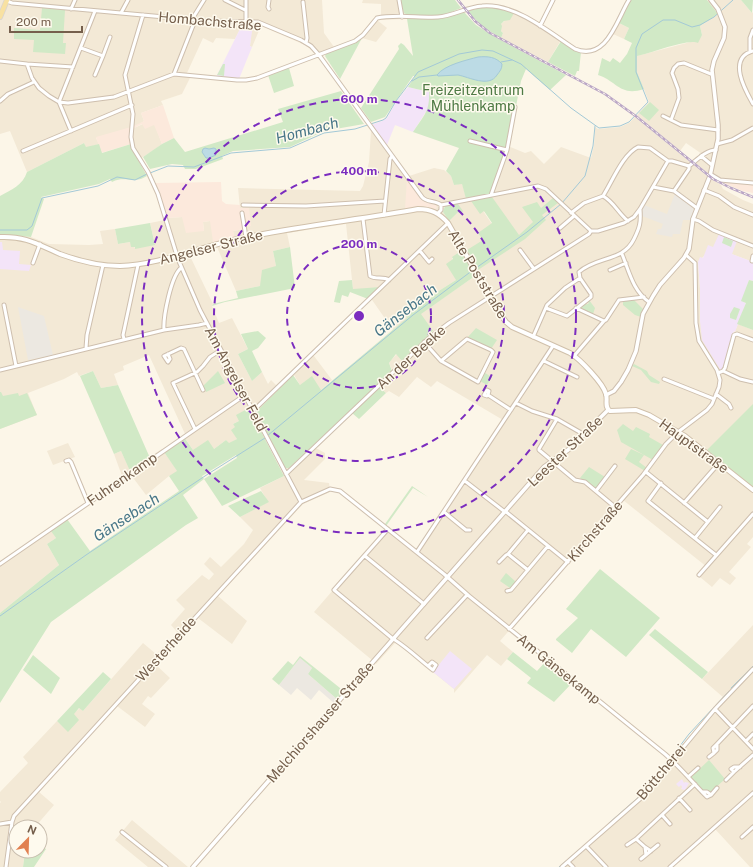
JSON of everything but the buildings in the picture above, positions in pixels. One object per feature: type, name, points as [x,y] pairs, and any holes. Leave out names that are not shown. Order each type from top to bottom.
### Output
[{"type":"main road","points":[[0,17],[7,1]]},
{"type":"main road","name":"Angelser Straße","points":[[0,236],[20,237],[77,260],[103,265],[119,266],[138,264],[217,243],[246,237],[425,209]]},
{"type":"main road","name":"Alte Poststraße","points":[[425,209],[438,213],[448,223],[506,322],[516,330],[574,356],[603,387],[606,395]]},
{"type":"main road","name":"Leester Straße","points":[[606,395],[606,408],[608,410]]},
{"type":"main road","name":"Hauptstraße","points":[[608,410],[615,412],[639,410],[649,415],[678,432],[753,490]]},
{"type":"street","points":[[33,5],[34,0]]},
{"type":"street","points":[[71,9],[75,0]]},
{"type":"street","points":[[121,13],[128,0]]},
{"type":"street","points":[[174,74],[194,20],[194,16],[204,0]]},
{"type":"street","points":[[225,0],[245,10]]},
{"type":"street","points":[[246,0],[246,22]]},
{"type":"street","points":[[269,0],[269,9]]},
{"type":"street","points":[[399,0],[402,17]]},
{"type":"street","points":[[540,26],[553,0]]},
{"type":"street","points":[[27,64],[34,82],[39,88],[59,102],[103,99],[128,92],[174,74],[215,79],[246,80],[257,78],[358,39],[377,18],[442,16],[472,8],[488,6],[512,11],[582,51],[593,50],[603,44],[610,37],[629,0]]},
{"type":"street","name":"Leester Straße","points":[[606,395],[614,391],[627,371],[636,351],[643,314],[649,302],[660,285],[686,255],[691,242],[693,219],[710,174],[716,150],[718,130],[711,74],[714,61],[724,38],[725,27],[722,16],[711,0]]},
{"type":"street","name":"Hombachstraße","points":[[7,1],[12,3],[71,9],[194,20],[264,24],[306,43],[319,55],[423,199],[441,205]]},
{"type":"street","points":[[303,2],[307,38],[306,43]]},
{"type":"street","points":[[71,131],[59,102],[95,11]]},
{"type":"street","name":"Am Angelser Feld","points":[[143,15],[126,75],[134,120],[131,137],[132,144],[148,173],[162,206],[181,268],[244,395],[301,502]]},
{"type":"street","points":[[753,30],[750,38],[752,51],[742,59],[739,66],[746,93],[753,104]]},
{"type":"street","points":[[95,75],[110,37]]},
{"type":"street","points":[[81,48],[103,56]]},
{"type":"street","points":[[0,61],[73,67]]},
{"type":"street","points":[[671,120],[679,95],[677,84],[672,73],[674,68],[678,64],[684,63],[711,74]]},
{"type":"street","points":[[0,101],[8,94],[34,82]]},
{"type":"street","points":[[23,151],[132,105]]},
{"type":"street","points":[[491,195],[507,150],[515,107]]},
{"type":"street","points":[[663,116],[681,125],[718,130]]},
{"type":"street","points":[[717,144],[732,140],[753,128]]},
{"type":"street","points":[[470,141],[507,150]]},
{"type":"street","points":[[560,228],[584,203],[603,196],[616,173],[635,148],[642,146],[650,148],[668,161],[689,166]]},
{"type":"street","points":[[674,191],[689,169],[689,166],[703,155],[712,150],[716,150]]},
{"type":"street","points":[[703,155],[712,165]]},
{"type":"street","points":[[384,215],[390,159],[392,156]]},
{"type":"street","points":[[438,213],[441,210],[441,205],[542,186],[591,231],[598,231],[627,222],[640,209],[668,161]]},
{"type":"street","points":[[710,174],[724,181],[753,183]]},
{"type":"street","points":[[653,187],[674,191],[697,208]]},
{"type":"street","points":[[704,190],[719,196],[726,203],[753,215]]},
{"type":"street","points":[[603,196],[612,201],[616,209],[627,222]]},
{"type":"street","points":[[243,205],[306,206],[385,201]]},
{"type":"street","points":[[546,308],[567,316],[591,297],[591,294],[580,278],[580,271],[600,260],[622,254],[630,248],[640,227],[640,209]]},
{"type":"street","points":[[242,213],[246,237]]},
{"type":"street","points":[[363,219],[370,276],[372,278],[384,277],[389,280]]},
{"type":"street","points":[[693,219],[714,230],[753,246]]},
{"type":"street","points":[[253,411],[448,223]]},
{"type":"street","name":"An der Beeke","points":[[286,474],[438,330],[589,234],[591,231]]},
{"type":"street","points":[[33,263],[40,244]]},
{"type":"street","points":[[520,250],[534,269]]},
{"type":"street","points":[[420,251],[429,262],[432,259]]},
{"type":"street","points":[[622,254],[635,286],[649,302]]},
{"type":"street","points":[[686,255],[695,264],[696,323],[699,341],[718,373],[726,368],[734,335],[737,334],[753,340]]},
{"type":"street","points":[[752,261],[753,256]]},
{"type":"street","points":[[610,270],[626,263]]},
{"type":"street","points":[[124,340],[123,336],[138,264]]},
{"type":"street","points":[[86,348],[87,335],[103,265]]},
{"type":"street","points":[[164,330],[164,321],[171,284],[181,268]]},
{"type":"street","points":[[533,337],[546,308],[565,288],[580,278]]},
{"type":"street","points":[[574,356],[606,320],[619,300],[644,297]]},
{"type":"street","points":[[4,305],[16,366]]},
{"type":"street","points":[[576,308],[604,321]]},
{"type":"street","points":[[0,370],[86,348],[164,330],[200,325],[207,322]]},
{"type":"street","points":[[424,342],[441,361],[478,382],[493,352],[466,338],[441,361]]},
{"type":"street","points":[[417,552],[553,346]]},
{"type":"street","points":[[168,354],[181,348],[184,349],[203,390]]},
{"type":"street","points":[[195,429],[173,383],[195,373],[210,357],[221,350]]},
{"type":"street","points":[[544,361],[577,377]]},
{"type":"street","points":[[723,371],[740,379],[753,382]]},
{"type":"street","name":"Kirchstraße","points":[[509,629],[646,472],[666,444],[678,432],[710,408],[720,384],[718,373]]},
{"type":"street","points":[[664,379],[714,399]]},
{"type":"street","points":[[716,394],[729,404],[731,408]]},
{"type":"street","name":"Fuhrenkamp","points":[[0,564],[244,395]]},
{"type":"street","points":[[488,395],[512,410]]},
{"type":"street","points":[[516,403],[532,411],[557,419],[583,434]]},
{"type":"street","name":"Leester Straße","points":[[448,577],[544,467],[568,450],[608,410]]},
{"type":"street","points":[[557,419],[539,450],[575,480],[584,481],[615,507]]},
{"type":"street","points":[[66,461],[69,460],[71,462],[88,503]]},
{"type":"street","points":[[684,503],[719,463]]},
{"type":"street","points":[[596,492],[615,466]]},
{"type":"street","points":[[646,472],[708,522]]},
{"type":"street","points":[[465,481],[568,562]]},
{"type":"street","points":[[661,484],[648,501],[716,555]]},
{"type":"street","name":"Westerheide","points":[[13,819],[14,816],[301,502],[330,489]]},
{"type":"street","name":"Am Gänsekamp","points":[[330,489],[340,491],[388,529],[448,577],[467,595],[672,760],[707,797],[717,788]]},
{"type":"street","points":[[694,538],[720,507]]},
{"type":"street","points":[[444,512],[466,530],[470,530]]},
{"type":"street","points":[[699,575],[753,514]]},
{"type":"street","points":[[388,529],[334,590],[428,666]]},
{"type":"street","points":[[499,562],[508,554],[528,530]]},
{"type":"street","points":[[507,591],[511,590],[548,546]]},
{"type":"street","points":[[508,554],[528,570]]},
{"type":"street","points":[[365,556],[424,604]]},
{"type":"street","name":"Melchiorshauser Straße","points":[[193,867],[448,577]]},
{"type":"street","points":[[428,638],[467,595]]},
{"type":"street","name":"Böttcherei","points":[[562,867],[642,797],[715,709],[753,669]]},
{"type":"street","points":[[709,758],[717,750],[717,744],[753,706]]},
{"type":"street","points":[[715,709],[753,750]]},
{"type":"street","points":[[746,741],[753,734]]},
{"type":"street","points":[[726,780],[734,772],[731,769],[734,767],[740,768],[753,756]]},
{"type":"street","points":[[688,777],[698,768]]},
{"type":"street","points":[[627,846],[695,784]]},
{"type":"street","points":[[670,867],[753,793]]},
{"type":"street","points":[[679,798],[690,810]]},
{"type":"street","points":[[662,815],[670,824]]},
{"type":"street","points":[[742,837],[753,827]]},
{"type":"street","points":[[122,832],[166,867]]},
{"type":"street","points":[[636,839],[651,851]]},
{"type":"street","points":[[641,859],[658,844]]},
{"type":"street","points":[[586,846],[606,867]]},
{"type":"street","points":[[645,847],[646,855]]},
{"type":"street","points":[[6,867],[8,852]]},
{"type":"street","points":[[568,862],[573,867]]},
{"type":"shaded area","points":[[0,0],[322,0],[324,33],[334,47],[315,55],[313,51],[305,45],[261,26],[252,47],[250,46],[252,24],[242,25],[235,39],[216,38],[213,43],[203,38],[187,73],[190,74],[190,78],[182,94],[161,101],[163,105],[141,113],[144,121],[134,128],[143,124],[155,125],[162,144],[138,160],[131,144],[131,128],[96,138],[99,144],[86,148],[84,143],[27,172],[10,131],[0,134]]},
{"type":"shaded area","points":[[363,0],[400,0],[407,19],[377,20],[387,28],[376,42],[362,38],[359,36],[373,19],[381,15],[381,4],[362,3]]},
{"type":"shaded area","points":[[707,0],[741,0],[752,13],[753,12],[753,182],[720,179],[721,182],[715,179],[692,161],[702,154],[686,143],[680,151],[637,115],[649,102],[637,72],[637,56],[694,41],[702,35],[700,26],[718,14]]},
{"type":"shaded area","points":[[514,13],[561,40],[548,62],[501,38],[503,33],[501,31],[501,24]]},
{"type":"shaded area","points":[[619,23],[629,28],[624,39],[613,34]]},
{"type":"shaded area","points":[[253,24],[250,46],[252,47],[239,79],[216,77],[242,25]]},
{"type":"shaded area","points":[[408,87],[429,92],[429,107],[413,132],[395,125],[387,145],[371,125],[387,118],[396,102]]},
{"type":"shaded area","points":[[163,105],[174,138],[162,144],[154,125],[145,129],[142,124],[134,128],[134,126],[144,121],[141,113]]},
{"type":"shaded area","points":[[635,117],[706,175],[721,185],[723,189],[753,204],[753,262],[713,247],[698,262],[700,321],[724,368],[730,342],[738,324],[753,330],[753,537],[747,544],[751,547],[729,572],[736,578],[730,585],[720,578],[712,587],[700,577],[707,567],[623,500],[500,641],[513,652],[501,666],[487,655],[454,693],[454,689],[396,642],[376,664],[314,612],[388,528],[416,549],[419,549],[503,420],[437,381],[431,387],[417,377],[399,397],[389,391],[386,393],[379,387],[393,372],[389,363],[392,359],[397,354],[402,360],[433,332],[420,314],[475,276],[452,257],[456,280],[404,313],[408,318],[393,330],[370,297],[353,289],[346,224],[287,233],[290,247],[273,251],[276,266],[260,286],[236,291],[217,247],[190,256],[213,304],[212,306],[219,323],[232,318],[248,349],[238,354],[252,381],[262,372],[268,384],[271,380],[277,386],[311,352],[332,380],[321,390],[300,385],[294,375],[253,415],[249,408],[239,421],[233,424],[235,426],[237,439],[229,444],[226,440],[214,449],[193,450],[183,435],[185,434],[149,355],[123,366],[124,370],[114,374],[118,385],[101,388],[93,371],[79,376],[77,372],[64,379],[28,393],[37,415],[0,429],[0,234],[31,237],[49,244],[89,245],[103,244],[100,231],[115,229],[118,244],[130,242],[135,248],[155,244],[150,223],[168,218],[182,217],[204,231],[203,222],[210,221],[234,237],[233,231],[250,226],[240,208],[238,188],[360,191],[363,186],[369,162],[371,131],[367,126],[371,125],[409,176],[434,168],[444,170],[451,176],[454,185],[462,183],[466,198],[508,146],[525,153],[531,151],[544,164],[561,147],[591,158],[594,145],[595,127],[598,129],[620,127],[629,123]],"holes":[[[456,205],[458,211],[449,221],[443,212],[445,206]],[[483,211],[518,235],[492,224]]]},
{"type":"shaded area","points":[[131,127],[131,144],[101,153],[96,137]]},
{"type":"shaded area","points":[[407,179],[421,199],[425,202],[436,205],[436,209],[421,206],[405,209]]},
{"type":"shaded area","points":[[719,179],[753,182],[753,193],[743,191],[721,182]]},
{"type":"shaded area","points":[[221,182],[222,201],[226,204],[240,205],[240,208],[249,208],[251,226],[233,231],[235,238],[213,242],[210,221],[203,222],[204,231],[186,233],[182,217],[168,218],[165,220],[161,205],[151,184],[155,183]]},
{"type":"shaded area","points":[[675,194],[693,208],[694,210],[691,220],[683,220],[680,234],[673,234],[672,237],[656,234],[658,229],[661,229],[663,224],[642,216],[642,208],[644,205],[667,214]]},
{"type":"shaded area","points":[[719,234],[737,241],[732,254],[753,262],[753,281],[749,280],[742,301],[746,303],[730,342],[724,368],[721,371],[702,340],[698,262],[700,257],[703,258],[708,245],[713,247]]},
{"type":"shaded area","points":[[0,242],[2,242],[3,250],[20,251],[19,264],[31,265],[29,271],[0,269]]},
{"type":"shaded area","points":[[18,307],[44,316],[53,355],[28,360]]},
{"type":"shaded area","points":[[68,443],[75,457],[53,465],[47,451]]},
{"type":"shaded area","points":[[312,446],[325,453],[325,459],[304,480],[329,483],[330,492],[303,504],[218,596],[247,621],[232,644],[198,618],[155,664],[170,678],[151,698],[148,696],[142,704],[155,714],[145,727],[117,706],[39,792],[54,805],[42,819],[8,819],[8,859],[24,859],[23,867],[0,867],[0,792],[28,763],[23,757],[57,721],[68,731],[73,714],[80,708],[83,711],[143,643],[156,654],[178,633],[171,625],[185,609],[176,600],[202,575],[209,580],[214,574],[204,564],[210,557],[221,567],[244,544],[253,530],[240,517],[268,502],[260,488],[284,476],[281,470],[289,468]]},
{"type":"shaded area","points":[[162,449],[178,472],[169,476],[146,495],[131,475],[124,480],[114,454],[121,451],[130,470]]},
{"type":"shaded area","points":[[50,528],[56,538],[47,544],[59,565],[0,613],[0,562]]},
{"type":"shaded area","points":[[753,625],[753,867],[750,867],[715,829],[673,867],[561,867],[645,793],[673,755],[724,698],[702,679]]},
{"type":"shaded area","points":[[450,651],[472,669],[454,689],[433,672]]},
{"type":"shaded area","points":[[300,658],[312,668],[308,674],[338,700],[335,704],[319,690],[311,700],[297,688],[291,695],[279,685]]},
{"type":"shaded area","points":[[682,779],[684,783],[689,783],[685,790],[681,789],[681,785],[679,787],[676,784]]},
{"type":"shaded area","points":[[132,820],[188,867],[148,867],[115,840]]},
{"type":"green space","points":[[400,0],[455,0],[461,8],[444,15],[409,16],[404,13]]},
{"type":"green space","points":[[630,0],[707,0],[718,14],[700,26],[702,35],[698,43],[693,42],[678,44],[637,56],[637,72],[644,89],[636,91],[624,90],[598,75],[602,58],[610,62],[613,58],[620,63],[627,54],[632,43],[624,39],[629,28],[619,23]]},
{"type":"green space","points":[[741,0],[753,0],[752,13]]},
{"type":"green space","points":[[486,7],[514,13],[510,20],[504,21],[501,24],[501,31],[503,33],[501,38],[483,27],[467,11]]},
{"type":"green space","points":[[42,8],[65,10],[63,43],[66,43],[65,54],[33,52],[34,40],[14,39],[14,28],[40,30]]},
{"type":"green space","name":"Freizeitzentrum Mühlenkamp","points":[[464,12],[476,25],[495,37],[566,75],[550,90],[526,69],[521,81],[508,146],[491,192],[489,195],[466,199],[462,184],[454,185],[451,176],[446,171],[459,148],[413,132],[425,114],[429,99],[429,92],[408,87],[415,76],[413,76],[385,117],[371,122],[361,108],[399,49],[398,46],[401,43],[413,56],[407,19],[444,17]]},
{"type":"green space","points":[[362,38],[340,79],[325,56],[326,54],[356,42]]},
{"type":"green space","points":[[561,41],[581,52],[579,71],[577,71],[575,76],[548,62]]},
{"type":"green space","points":[[223,64],[225,64],[224,76],[217,75]]},
{"type":"green space","points":[[289,68],[294,86],[274,93],[268,75]]},
{"type":"green space","points":[[341,91],[364,124],[324,131],[290,147],[233,151],[222,156],[223,159],[196,169],[185,169],[183,165],[172,164],[150,169],[143,157],[174,138],[185,152],[283,122],[278,109]]},
{"type":"green space","points":[[650,102],[659,110],[649,121],[639,113]]},
{"type":"green space","points":[[84,143],[86,147],[99,144],[102,153],[131,144],[133,151],[147,176],[137,180],[122,179],[112,182],[110,179],[99,184],[41,197],[44,199],[31,237],[0,234],[0,196],[20,184],[27,172]]},
{"type":"green space","points":[[492,197],[519,235],[533,222],[522,207],[537,202],[541,208],[553,198],[558,203],[542,215],[546,220],[525,239],[478,270],[467,250],[483,240],[478,233],[492,223],[484,211],[480,214],[471,201]]},
{"type":"green space","points":[[458,204],[463,211],[461,214],[458,212],[449,221],[443,212],[445,206]]},
{"type":"green space","points":[[150,223],[155,245],[135,249],[135,247],[131,247],[130,242],[118,244],[115,229]]},
{"type":"green space","points":[[724,237],[733,241],[731,247],[722,243]]},
{"type":"green space","points":[[290,247],[295,288],[212,306],[213,304],[238,298],[236,291],[260,286],[262,270],[276,266],[273,251]]},
{"type":"green space","points":[[461,251],[475,276],[421,314],[433,331],[402,361],[396,354],[389,363],[392,371],[289,468],[285,468],[256,412],[293,375],[300,385],[312,376],[321,390],[407,318],[404,313],[456,280],[446,264],[453,259],[452,257]]},
{"type":"green space","points":[[352,280],[353,289],[381,287],[368,299],[350,292],[348,297],[342,295],[340,303],[334,302],[339,281]]},
{"type":"green space","points":[[749,280],[753,281],[753,330],[737,324],[746,303],[741,301]]},
{"type":"green space","points":[[633,299],[643,309],[641,317],[635,315],[623,305],[623,301]]},
{"type":"green space","points":[[589,300],[595,308],[593,314],[580,308],[585,303],[587,304],[586,305],[589,303],[587,301]]},
{"type":"green space","points":[[734,307],[740,309],[736,320],[730,318],[730,314]]},
{"type":"green space","points":[[476,328],[497,340],[491,349],[468,337]]},
{"type":"green space","points":[[258,331],[266,338],[258,348],[252,351],[262,372],[252,381],[238,354],[248,349],[241,334]]},
{"type":"green space","points":[[634,364],[647,371],[649,375],[660,382],[659,384],[651,382],[641,370],[632,366]]},
{"type":"green space","points":[[93,371],[101,388],[118,385],[150,458],[130,471],[121,451],[114,454],[80,376]]},
{"type":"green space","points":[[218,371],[225,383],[206,392],[203,386]]},
{"type":"green space","points":[[485,373],[492,377],[487,385],[480,381]]},
{"type":"green space","points":[[379,387],[386,393],[359,419],[352,413]]},
{"type":"green space","points":[[0,392],[3,396],[18,393],[19,396],[27,393],[37,415],[0,429]]},
{"type":"green space","points":[[753,404],[753,487],[707,450]]},
{"type":"green space","points":[[249,408],[284,476],[222,506],[204,479],[183,495],[198,518],[186,525],[51,622],[0,703],[0,613],[59,565],[47,544],[56,538],[51,531],[67,519],[90,551],[179,491],[169,476],[177,471],[164,452],[184,437],[193,450],[208,440],[214,449],[226,440],[229,443],[237,439],[231,430],[235,427],[233,424],[239,421],[236,415]],"holes":[[[236,455],[237,458],[204,479],[202,476]]]},
{"type":"green space","points":[[623,424],[633,431],[636,427],[650,434],[649,437],[663,445],[653,460],[621,442],[617,430]]},
{"type":"green space","points":[[631,449],[644,455],[639,462],[647,468],[645,471],[625,459]]},
{"type":"green space","points":[[589,467],[605,477],[596,489],[580,478]]},
{"type":"green space","points":[[412,486],[428,497],[413,488],[386,526],[385,524]]},
{"type":"green space","points":[[261,491],[269,502],[240,517],[228,506]]},
{"type":"green space","points":[[600,569],[660,618],[626,657],[591,629],[572,653],[556,640],[578,618],[566,609]]},
{"type":"green space","points":[[506,573],[516,582],[510,588],[500,581]]},
{"type":"green space","points":[[655,629],[708,672],[702,679],[649,635]]},
{"type":"green space","points":[[513,652],[537,671],[546,661],[573,682],[554,702],[527,683],[531,678],[507,659]]},
{"type":"green space","points":[[33,655],[60,678],[51,694],[23,670]]},
{"type":"green space","points":[[300,656],[345,692],[338,700],[308,674],[312,668],[300,658],[279,685],[272,679],[288,661],[293,665]]},
{"type":"green space","points":[[103,672],[111,679],[83,711],[79,708],[74,714],[79,720],[68,732],[57,721]]},
{"type":"green space","points":[[709,760],[725,779],[712,791],[702,791],[691,777]]},
{"type":"green space","points":[[24,859],[39,859],[34,867],[23,867]]},
{"type":"water","points":[[478,57],[492,58],[502,64],[501,70],[493,79],[489,81],[479,81],[458,75],[437,75],[445,68],[462,61]]},
{"type":"water","points":[[205,148],[216,149],[216,155],[206,158],[202,152]]},
{"type":"waterway","name":"Hombach","points":[[150,173],[168,166],[194,167],[231,153],[290,148],[324,133],[355,129],[383,120],[386,118],[396,101],[418,72],[459,54],[482,50],[493,51],[521,64],[571,108],[599,128],[620,126],[629,122],[648,102],[636,72],[636,48],[642,34],[663,20],[675,20],[692,27],[700,25],[714,17],[733,0]]},
{"type":"waterway","name":"Hombach","points":[[501,62],[512,60]]},
{"type":"waterway","points":[[412,81],[419,77],[437,75]]},
{"type":"waterway","name":"Gänsebach","points":[[562,203],[585,176],[593,146],[595,126]]},
{"type":"waterway","name":"Hombach","points":[[0,230],[27,230],[32,226],[42,198],[98,186],[117,177],[135,180],[147,174]]},
{"type":"waterway","name":"Gänsebach","points":[[476,268],[527,232],[561,204]]},
{"type":"waterway","name":"Gänsebach","points":[[267,436],[413,315],[473,270]]},
{"type":"waterway","name":"Gänsebach","points":[[0,616],[86,555],[265,438]]},
{"type":"waterway","points":[[731,688],[753,666]]},
{"type":"waterway","points":[[673,755],[689,734],[729,691]]},
{"type":"waterway","points":[[609,823],[641,795],[667,762]]},
{"type":"waterway","points":[[559,867],[580,849]]},
{"type":"railway","points":[[458,0],[475,21],[490,33],[605,94],[637,117],[713,179],[753,197]]}]
